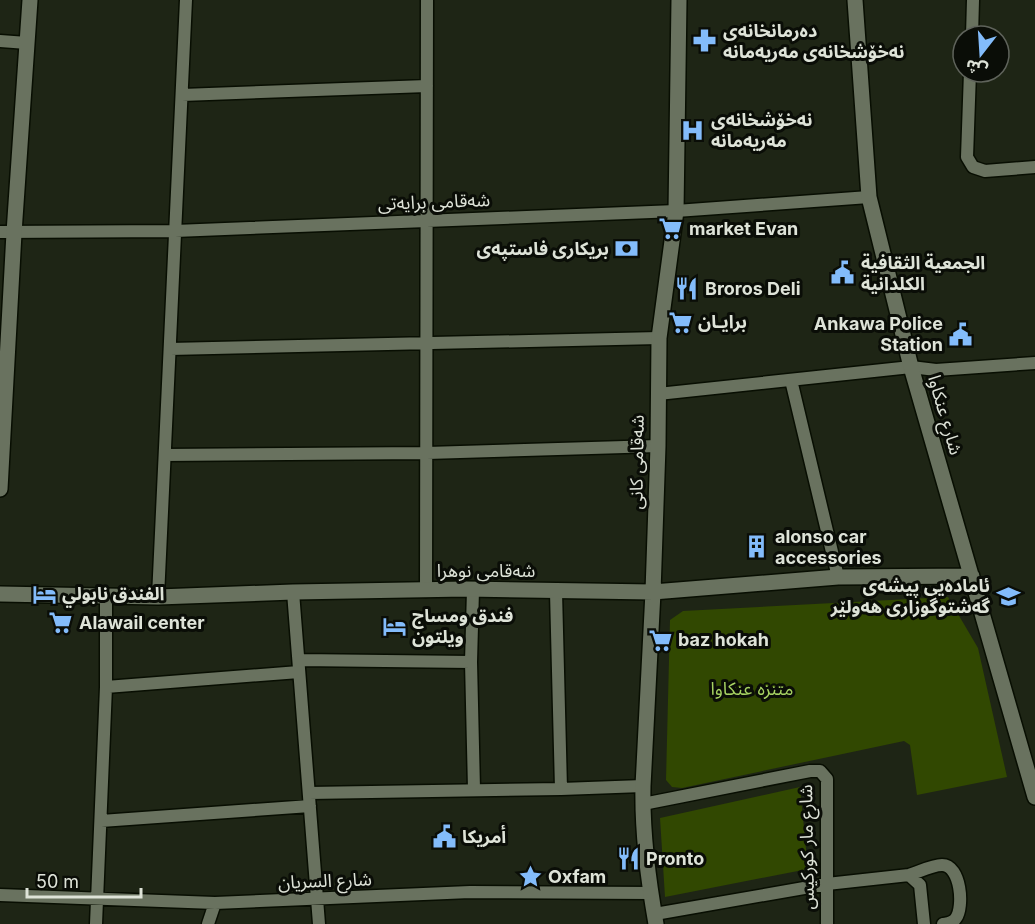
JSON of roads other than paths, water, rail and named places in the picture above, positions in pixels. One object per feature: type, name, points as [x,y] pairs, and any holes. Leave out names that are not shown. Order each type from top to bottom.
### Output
[{"type":"street","points":[[0,489],[7,233],[30,0]]},
{"type":"street","points":[[158,597],[186,0]]},
{"type":"street","points":[[426,591],[427,0]]},
{"type":"street","name":"شەقامی کانی","points":[[656,919],[651,893],[643,786],[653,592],[659,338],[676,211],[679,0]]},
{"type":"street","name":"شارع عنكاوا","points":[[855,0],[869,197],[911,367],[1035,797]]},
{"type":"street","points":[[972,24],[973,0]]},
{"type":"street","points":[[0,41],[27,43]]},
{"type":"street","points":[[970,84],[967,158],[973,167],[985,171],[1035,167]]},
{"type":"street","points":[[182,95],[427,86]]},
{"type":"street","name":"شەقامی برایەتی","points":[[7,233],[176,231],[676,211],[869,197]]},
{"type":"street","points":[[170,349],[659,338]]},
{"type":"street","points":[[658,394],[911,367],[936,370],[1035,363]]},
{"type":"street","points":[[791,380],[838,576]]},
{"type":"street","points":[[165,455],[427,453],[658,446]]},
{"type":"street","name":"شەقامی نوهرا","points":[[0,594],[158,597],[293,592],[474,590],[653,592],[838,576],[972,576]]},
{"type":"street","points":[[474,590],[471,662],[474,789]]},
{"type":"street","points":[[293,592],[319,924]]},
{"type":"street","points":[[556,592],[561,789]]},
{"type":"street","points":[[96,924],[106,687],[106,596]]},
{"type":"street","points":[[106,687],[299,666],[471,662]]},
{"type":"street","name":"شارع مار كوركيس","points":[[643,804],[810,771],[820,771],[827,779],[827,924]]},
{"type":"street","points":[[101,821],[309,799],[474,789],[643,786]]},
{"type":"street","points":[[656,919],[827,884],[909,875],[941,865],[950,867],[958,879],[957,918],[950,923],[943,924]]},
{"type":"street","points":[[909,875],[920,885],[924,924]]},
{"type":"street","name":"شارع السريان","points":[[0,896],[215,903],[470,892],[651,893]]},
{"type":"street","points":[[208,924],[215,903]]},
{"type":"place","name":"دەرمانخانەی نەخۆشخانەی مەریەمانە","points":[[705,41]]},
{"type":"place","name":"نەخۆشخانەی مەریەمانە","points":[[693,130]]},
{"type":"place","name":"market Evan","points":[[671,229]]},
{"type":"place","name":"بریکاری فاستپەی","points":[[627,249]]},
{"type":"place","name":"الجمعية الثقافية الكلدانية","points":[[843,273]]},
{"type":"place","name":"Broros Deli","points":[[687,289]]},
{"type":"place","name":"برایـان","points":[[680,322]]},
{"type":"place","name":"Ankawa Police Station","points":[[961,334]]},
{"type":"place","name":"alonso car accessories","points":[[757,547]]},
{"type":"place","name":"الفندق نابولي","points":[[44,594]]},
{"type":"place","name":"ئاماده‌یی پیشه‌ی گه‌شتوگوزاری هه‌ولێر","points":[[1008,596]]},
{"type":"place","name":"Alawail center","points":[[61,623]]},
{"type":"place","name":"فندق ومساج ويلتون","points":[[394,626]]},
{"type":"place","name":"baz hokah","points":[[660,640]]},
{"type":"place","name":"أمريكا","points":[[444,837]]},
{"type":"place","name":"Pronto","points":[[628,859]]},
{"type":"place","name":"Oxfam","points":[[530,877]]},
{"type":"park label","name":"متنزه عنكاوا","points":[[752,689]]}]
